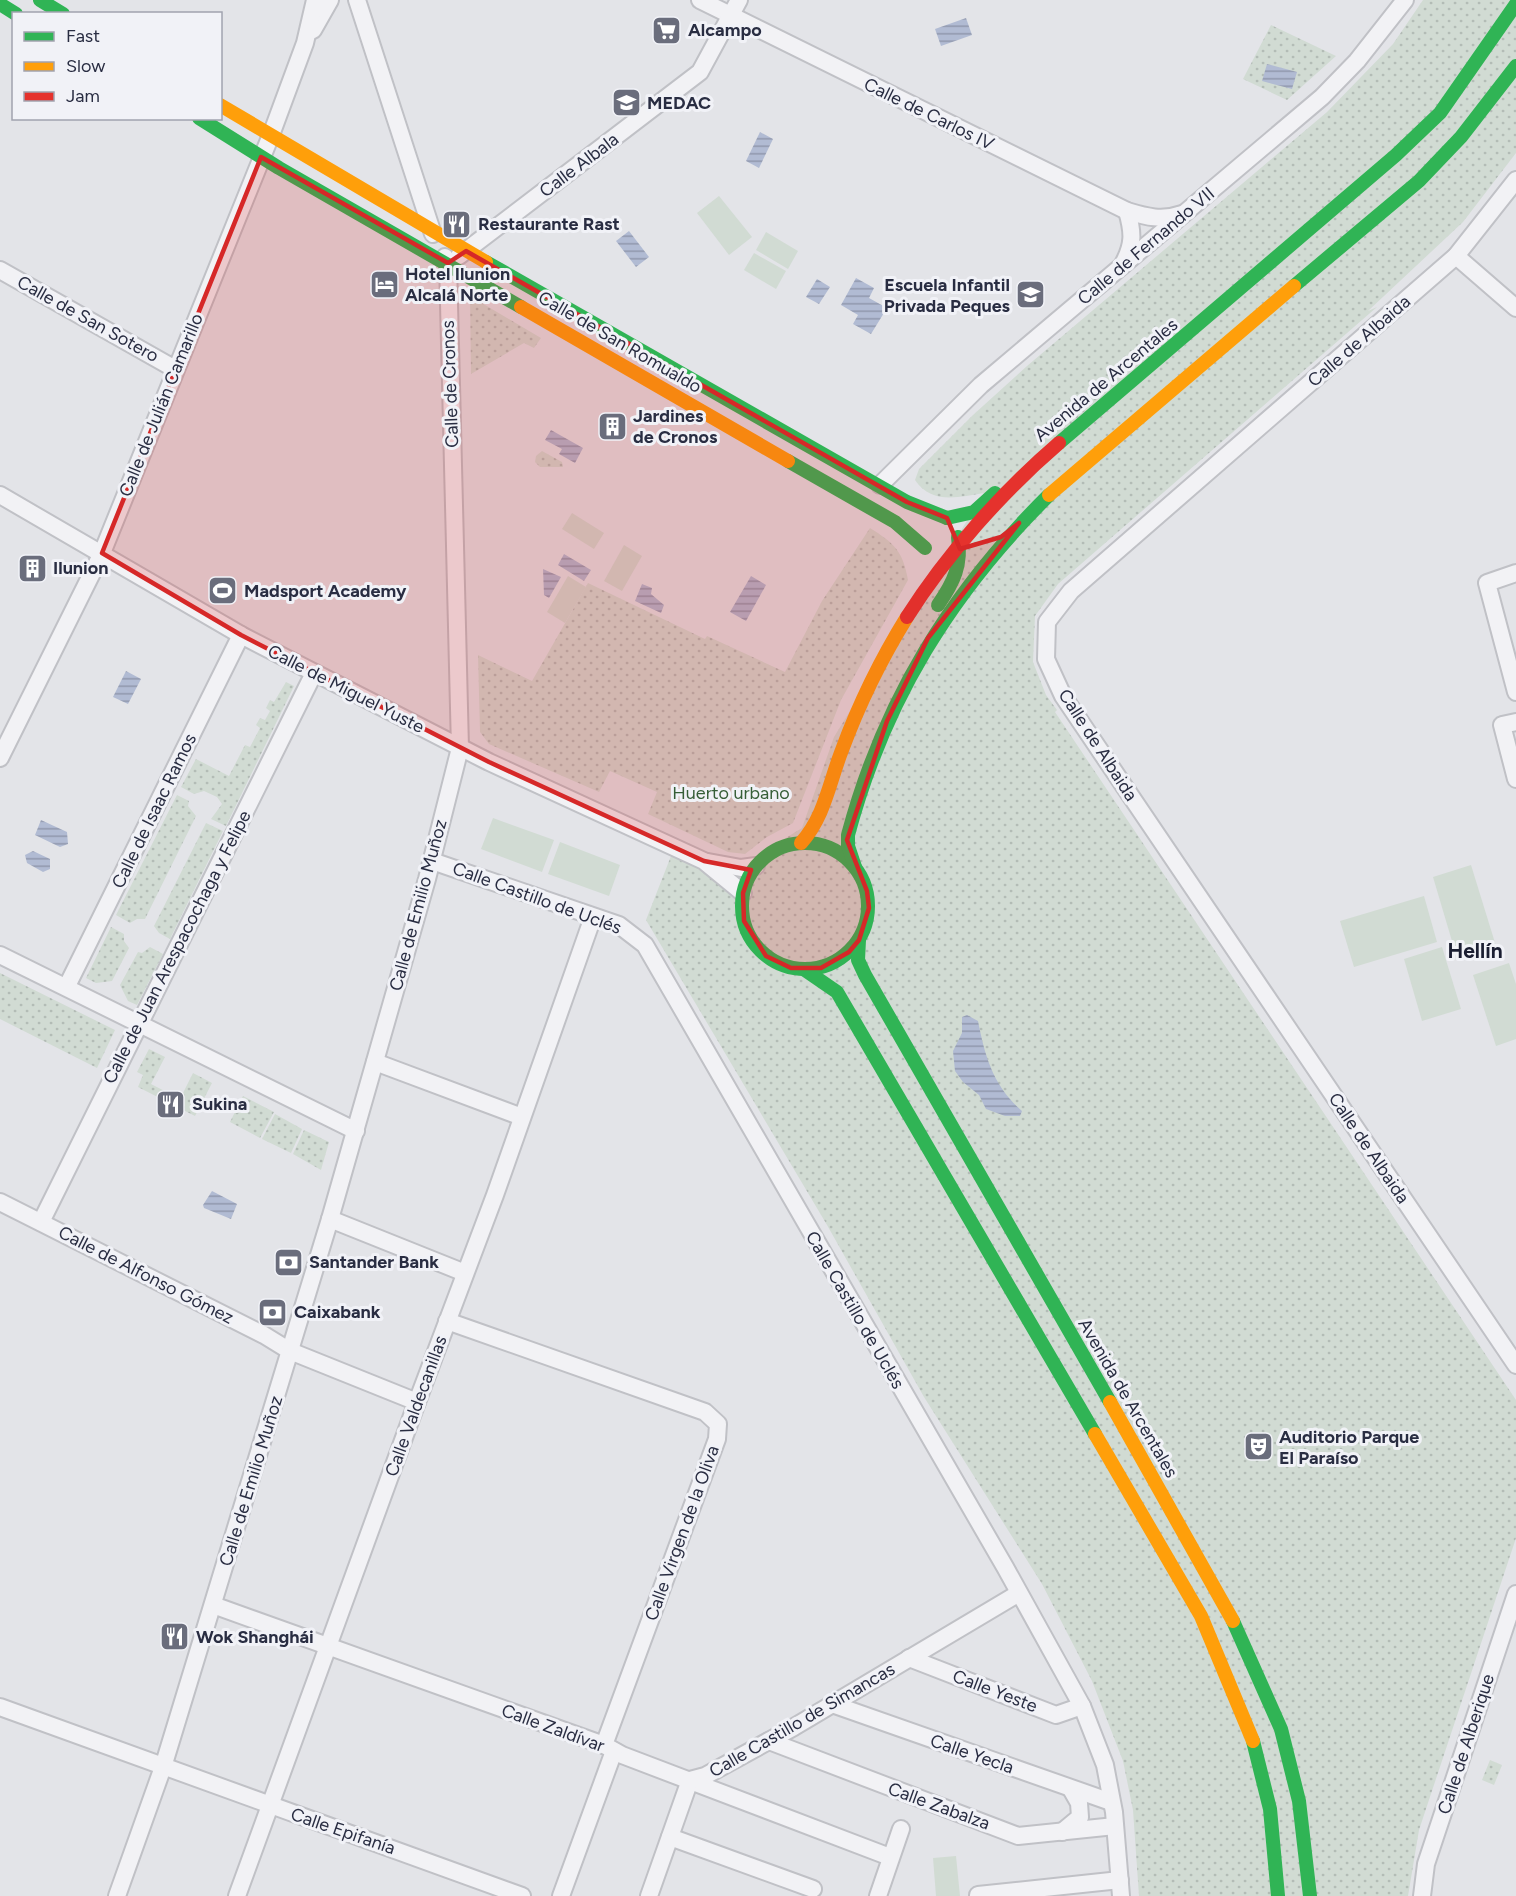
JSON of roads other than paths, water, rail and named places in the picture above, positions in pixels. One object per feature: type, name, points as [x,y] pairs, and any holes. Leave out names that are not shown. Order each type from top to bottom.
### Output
[{"type":"main road","points":[[40,0],[60,12]]},
{"type":"main road","points":[[0,4],[13,12]]},
{"type":"main road","name":"Avenida de Arcentales","points":[[801,843],[819,820],[842,751],[879,665],[928,589],[998,502],[1066,437],[1396,155],[1440,113],[1516,4]]},
{"type":"main road","points":[[805,970],[836,962],[859,940],[866,926],[869,908],[867,891],[855,867],[847,840],[888,721],[905,680],[928,638],[978,570],[1019,523],[1060,484],[1419,181],[1461,137],[1516,66]]},
{"type":"main road","name":"Calle de San Romualdo","points":[[222,106],[466,251],[922,510],[947,519]]},
{"type":"main road","name":"Calle de San Romualdo","points":[[202,120],[261,157],[895,522],[925,548]]},
{"type":"main road","points":[[928,638],[935,610],[957,577],[960,549],[957,532],[947,519],[974,512],[1042,448],[1066,437]]},
{"type":"main road","points":[[928,589],[929,570],[925,548],[942,551],[981,545],[1001,537],[1019,523]]},
{"type":"main road","points":[[855,867],[836,850],[813,843],[801,843],[776,850],[756,867],[743,893],[744,921],[756,946],[778,963],[805,970],[837,992],[1201,1616],[1251,1738],[1270,1809],[1278,1896]]},
{"type":"main road","name":"Avenida de Arcentales","points":[[859,940],[858,960],[865,975],[1225,1603],[1281,1729],[1299,1801],[1310,1896]]},
{"type":"street","name":"Calle de Julián Camarillo","points":[[0,758],[102,553],[261,157],[272,135],[305,43],[315,0]]},
{"type":"street","name":"Calle de Julián Camarillo","points":[[305,43],[330,0]]},
{"type":"street","name":"Calle de Cronos","points":[[357,0],[430,229],[448,263],[460,748]]},
{"type":"street","name":"Calle de Carlos IV","points":[[700,0],[1127,211],[1150,218],[1170,218],[1188,212]]},
{"type":"street","name":"Calle Albala","points":[[448,263],[700,72],[739,0]]},
{"type":"street","name":"Calle de Fernando VII","points":[[879,485],[981,384],[1122,268],[1322,97],[1357,61],[1405,0]]},
{"type":"street","name":"Calle de Albaida","points":[[1516,180],[1456,256],[1071,591],[1047,622],[1046,658],[1063,696],[1516,1365]]},
{"type":"street","points":[[1122,268],[1132,248],[1133,233],[1127,211]]},
{"type":"street","points":[[1456,256],[1516,308]]},
{"type":"street","name":"Calle de San Sotero","points":[[0,270],[176,369]]},
{"type":"street","name":"Calle de Miguel Yuste","points":[[0,495],[241,635],[460,748],[704,861],[741,868],[756,867]]},
{"type":"street","points":[[1516,573],[1487,583],[1516,692]]},
{"type":"street","name":"Calle de Isaac Ramos","points":[[67,986],[241,635]]},
{"type":"street","name":"Calle de Juan Arespacochaga y Felipe","points":[[41,1222],[314,673]]},
{"type":"street","points":[[1516,722],[1502,725],[1516,779]]},
{"type":"street","name":"Calle de Emilio Muñoz","points":[[117,1896],[163,1767],[330,1219],[432,861],[460,748]]},
{"type":"street","name":"Calle Castillo de Uclés","points":[[432,861],[619,924],[645,945],[1082,1706],[1105,1765],[1115,1826],[1120,1888]]},
{"type":"street","name":"Calle de Miguel Yuste","points":[[704,861],[743,893]]},
{"type":"street","name":"Calle Valdecanillas","points":[[237,1896],[594,917]]},
{"type":"street","points":[[0,955],[140,1022],[356,1131]]},
{"type":"street","points":[[375,1062],[522,1117]]},
{"type":"street","name":"Calle de Alfonso Gómez","points":[[0,1202],[264,1335],[290,1351],[417,1402]]},
{"type":"street","points":[[330,1219],[465,1273]]},
{"type":"street","name":"Calle Virgen de la Oliva","points":[[447,1321],[705,1412],[718,1424],[717,1439],[609,1748],[561,1896]]},
{"type":"street","name":"Calle Castillo de Simancas","points":[[649,1896],[690,1780],[705,1776],[769,1741],[1019,1593]]},
{"type":"street","name":"Calle de Alberique","points":[[1422,1896],[1426,1864],[1516,1594]]},
{"type":"street","name":"Calle Zaldívar","points":[[213,1605],[609,1748],[890,1857]]},
{"type":"street","name":"Calle Yeste","points":[[909,1658],[1056,1715],[1082,1706]]},
{"type":"street","name":"Calle Yecla","points":[[832,1704],[1111,1802]]},
{"type":"street","name":"Calle Epifanía","points":[[0,1707],[270,1806],[479,1889],[522,1896]]},
{"type":"street","name":"Calle Zabalza","points":[[769,1741],[1018,1836],[1115,1826]]},
{"type":"street","points":[[1062,1832],[1080,1817],[1079,1803],[1071,1789]]},
{"type":"street","points":[[878,1896],[890,1857],[902,1829]]},
{"type":"street","points":[[670,1837],[813,1889]]},
{"type":"street","points":[[978,1895],[1120,1888]]},
{"type":"water","points":[[966,18],[972,35],[941,46],[935,29]]},
{"type":"water","points":[[1267,64],[1297,72],[1292,89],[1262,81]]},
{"type":"water","points":[[760,132],[773,139],[759,168],[746,161]]},
{"type":"water","points":[[629,231],[649,257],[636,267],[616,241]]},
{"type":"water","points":[[856,278],[874,288],[869,298],[887,308],[871,334],[853,324],[858,315],[841,305]]},
{"type":"water","points":[[817,279],[830,287],[819,304],[806,297]]},
{"type":"water","points":[[551,430],[583,448],[575,463],[559,454],[562,449],[545,440]]},
{"type":"water","points":[[564,554],[591,570],[584,581],[558,565]]},
{"type":"water","points":[[543,569],[561,577],[549,598],[544,595]]},
{"type":"water","points":[[751,576],[766,585],[746,621],[730,612]]},
{"type":"water","points":[[642,584],[652,588],[651,594],[664,605],[661,613],[635,601]]},
{"type":"water","points":[[126,671],[141,679],[128,704],[113,697]]},
{"type":"water","points":[[41,820],[67,832],[68,844],[60,847],[35,835]]},
{"type":"water","points":[[33,851],[50,859],[50,869],[43,872],[27,863],[25,855]]},
{"type":"water","points":[[967,1015],[978,1021],[992,1070],[1004,1091],[1022,1111],[1020,1116],[1005,1116],[986,1109],[979,1095],[963,1082],[955,1071],[953,1051],[962,1033],[962,1017]]},
{"type":"water","points":[[212,1191],[237,1204],[231,1219],[204,1208],[203,1205]]},
{"type":"place","name":"Alcampo","points":[[667,30]]},
{"type":"place","name":"MEDAC","points":[[626,103]]},
{"type":"place","name":"Restaurante Rast","points":[[457,224]]},
{"type":"place","name":"Hotel Ilunion Alcalá Norte","points":[[384,284]]},
{"type":"place","name":"Escuela Infantil Privada Peques","points":[[1031,295]]},
{"type":"place","name":"Jardines de Cronos","points":[[612,426]]},
{"type":"place","name":"Ilunion","points":[[32,568]]},
{"type":"place","name":"Madsport Academy","points":[[223,591]]},
{"type":"place","name":"Sukina","points":[[171,1104]]},
{"type":"place","name":"Santander Bank","points":[[288,1262]]},
{"type":"place","name":"Caixabank","points":[[273,1312]]},
{"type":"place","name":"Auditorio Parque El Paraíso","points":[[1258,1447]]},
{"type":"place","name":"Wok Shanghái","points":[[175,1637]]},
{"type":"district","name":"Hellín","points":[[1475,950]]},
{"type":"park label","name":"Huerto urbano","points":[[731,793]]}]
